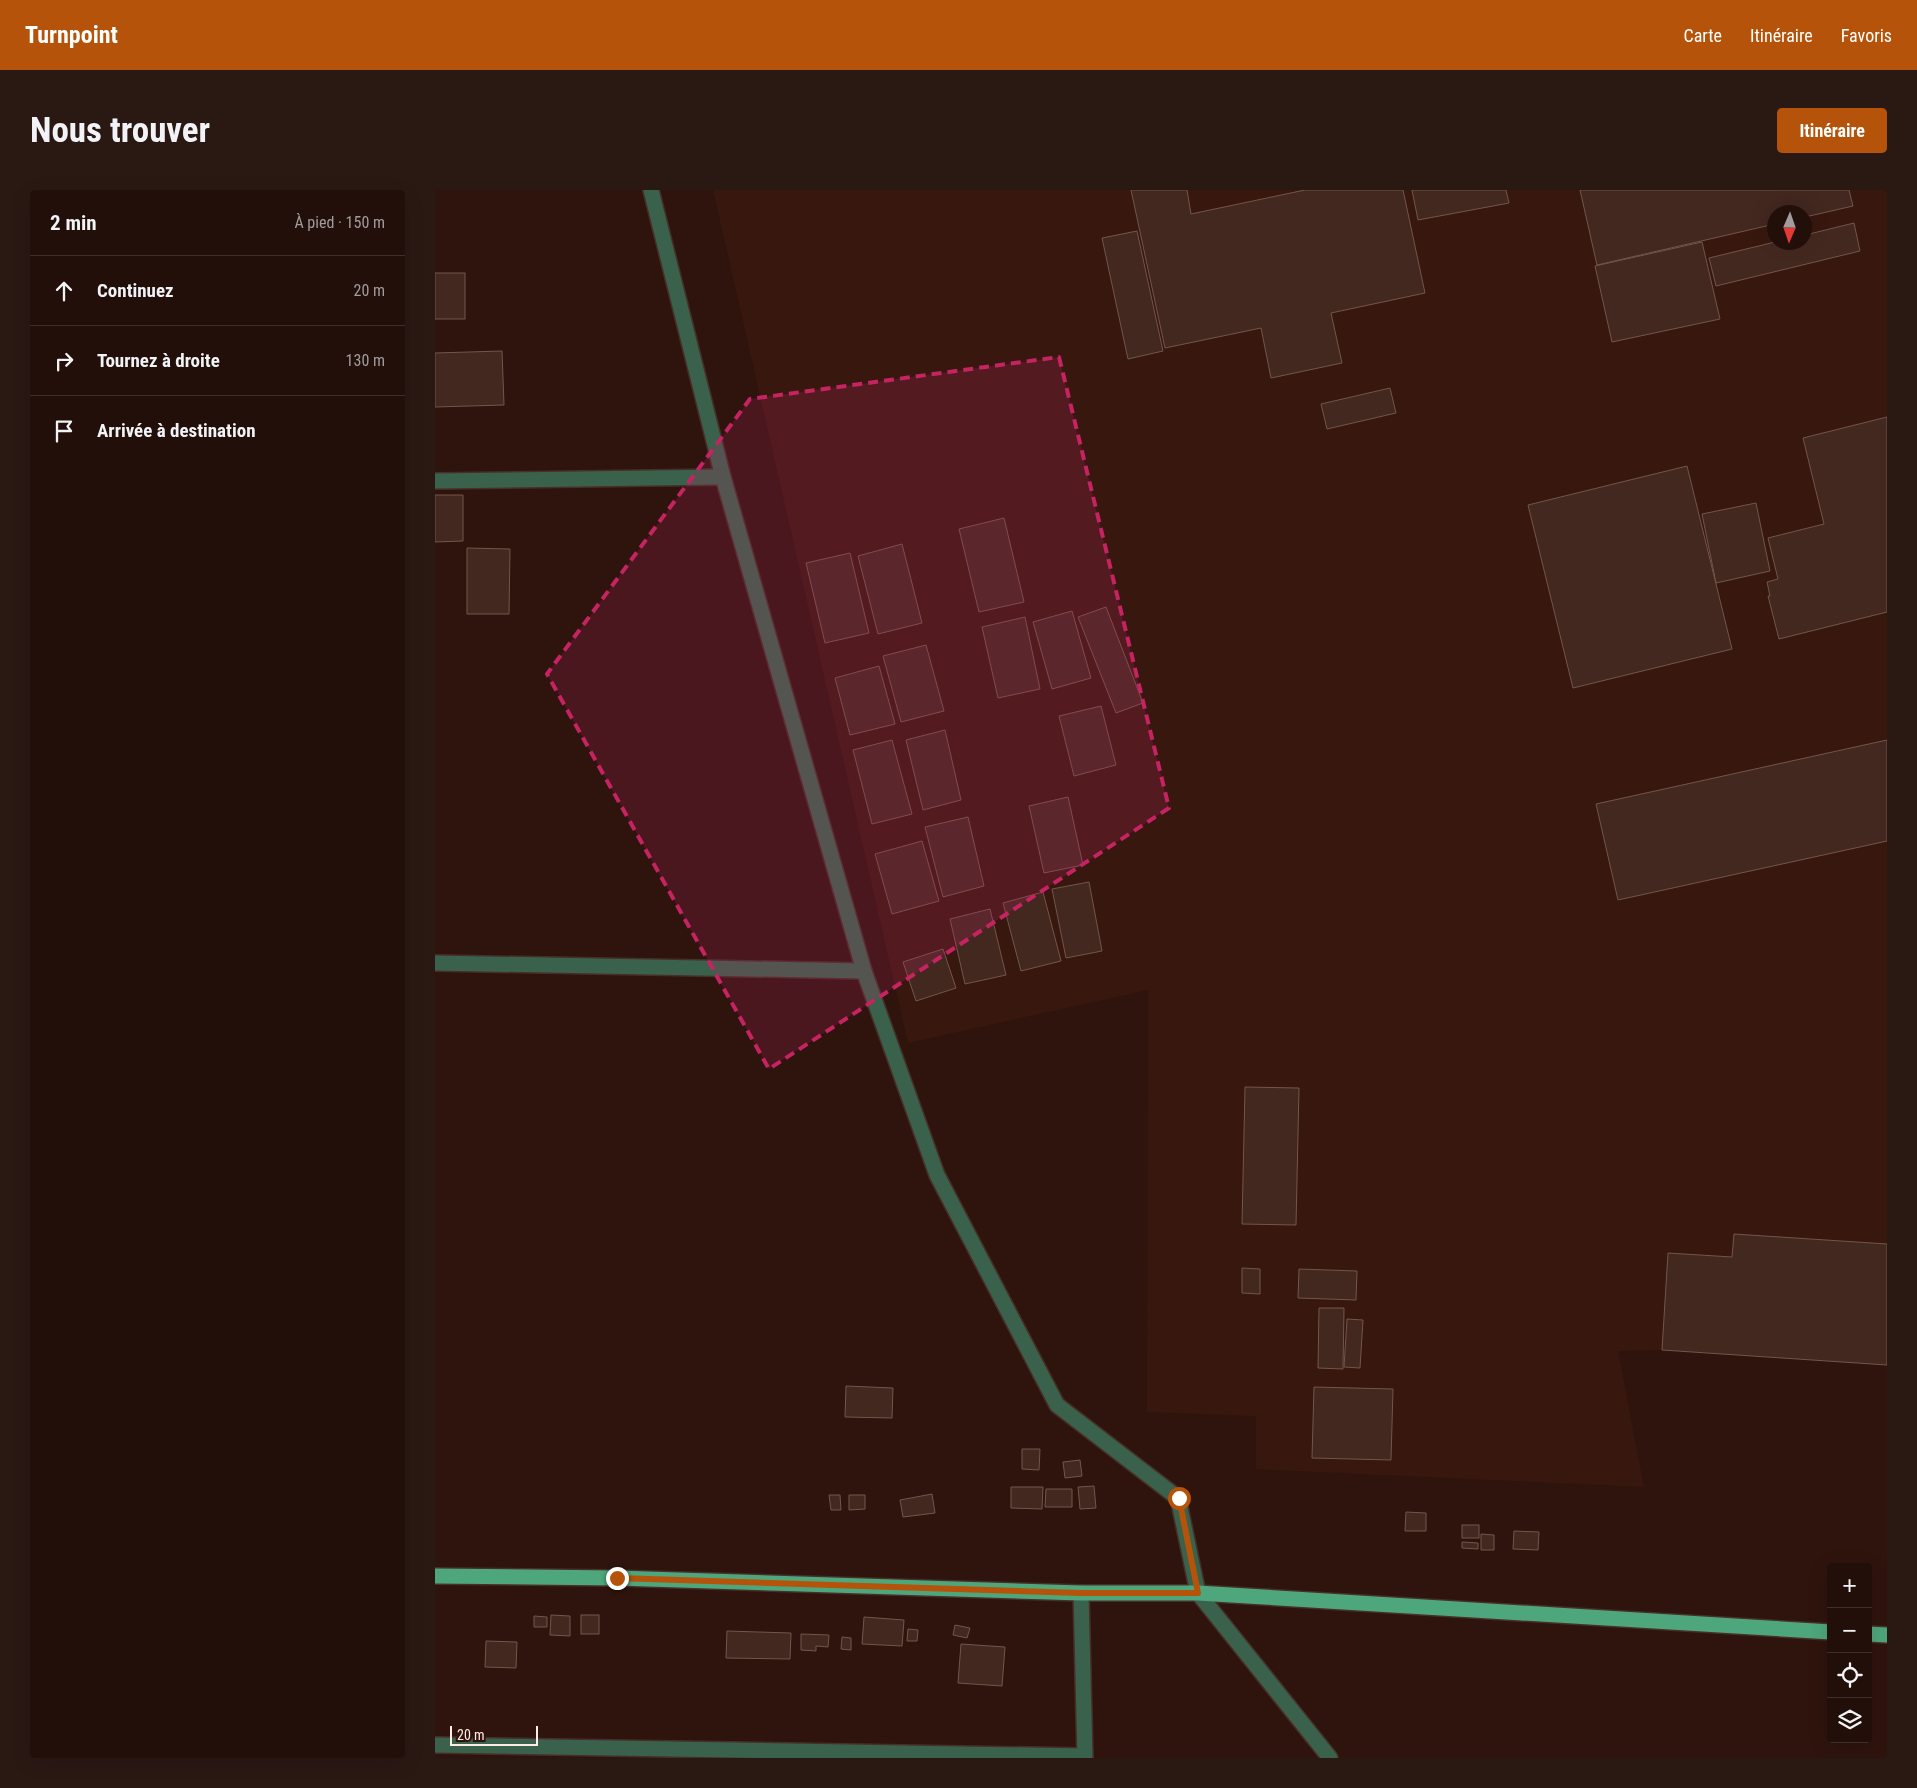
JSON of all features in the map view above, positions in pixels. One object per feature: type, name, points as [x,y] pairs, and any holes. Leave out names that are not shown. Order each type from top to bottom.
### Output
[{"type":"main road","points":[[435,1576],[627,1579],[1081,1593],[1198,1593],[1827,1632]]},
{"type":"main road","points":[[1872,1634],[1887,1635]]},
{"type":"street","points":[[651,190],[723,477],[864,971],[937,1175],[1057,1405],[1179,1498],[1198,1593],[1329,1758]]},
{"type":"street","points":[[435,481],[723,477]]},
{"type":"street","points":[[435,963],[864,971]]},
{"type":"street","points":[[435,1746],[655,1754],[1085,1757],[1081,1593]]},
{"type":"highlighted area","points":[[1059,357],[1169,808],[769,1069],[547,674],[750,399]]},
{"type":"shaded area","points":[[713,190],[1887,190],[1887,1365],[1662,1350],[1618,1351],[1644,1487],[1256,1469],[1256,1416],[1147,1412],[1148,990],[908,1043]]},
{"type":"building","points":[[1131,190],[1187,190],[1191,214],[1305,190],[1403,190],[1425,293],[1331,313],[1342,363],[1271,378],[1261,328],[1165,348]]},
{"type":"building","points":[[1412,190],[1506,190],[1509,203],[1418,220]]},
{"type":"building","points":[[1580,190],[1849,190],[1853,206],[1812,215],[1812,205],[1767,205],[1767,226],[1597,265]]},
{"type":"building","points":[[1854,223],[1860,251],[1716,286],[1709,258],[1767,244],[1767,250],[1812,250],[1812,233]]},
{"type":"building","points":[[1137,231],[1163,351],[1128,359],[1102,238]]},
{"type":"building","points":[[1702,242],[1720,319],[1612,342],[1595,266]]},
{"type":"building","points":[[435,273],[465,273],[465,319],[435,319]]},
{"type":"building","points":[[502,351],[504,405],[435,407],[435,353]]},
{"type":"building","points":[[1390,388],[1396,413],[1327,429],[1321,404]]},
{"type":"building","points":[[1887,417],[1887,612],[1779,639],[1768,596],[1770,596],[1767,582],[1778,579],[1768,538],[1824,524],[1803,438]]},
{"type":"building","points":[[1687,466],[1732,649],[1573,688],[1528,505]]},
{"type":"building","points":[[435,495],[463,495],[463,541],[435,542]]},
{"type":"building","points":[[1756,503],[1770,571],[1716,583],[1702,514]]},
{"type":"building","points":[[1004,518],[1024,602],[979,612],[959,529]]},
{"type":"building","points":[[902,544],[922,623],[878,634],[858,556]]},
{"type":"building","points":[[467,548],[510,549],[509,614],[467,614]]},
{"type":"building","points":[[850,553],[869,633],[825,643],[806,563]]},
{"type":"building","points":[[1106,607],[1143,703],[1116,713],[1078,617]]},
{"type":"building","points":[[1072,611],[1091,678],[1052,689],[1033,622]]},
{"type":"building","points":[[1025,617],[1040,689],[998,698],[982,627]]},
{"type":"building","points":[[926,645],[944,711],[901,722],[883,656]]},
{"type":"building","points":[[879,666],[895,724],[850,735],[835,678]]},
{"type":"building","points":[[1101,706],[1116,765],[1074,776],[1059,716]]},
{"type":"building","points":[[945,730],[961,800],[923,810],[906,740]]},
{"type":"building","points":[[892,740],[912,814],[872,824],[853,750]]},
{"type":"building","points":[[1887,740],[1887,841],[1618,900],[1596,804]]},
{"type":"building","points":[[1068,797],[1083,865],[1044,873],[1029,806]]},
{"type":"building","points":[[968,817],[984,886],[943,897],[925,827]]},
{"type":"building","points":[[922,841],[939,901],[892,914],[875,854]]},
{"type":"building","points":[[1089,882],[1102,951],[1066,958],[1052,889]]},
{"type":"building","points":[[1043,892],[1061,961],[1021,971],[1003,903]]},
{"type":"building","points":[[990,909],[1006,975],[965,984],[950,919]]},
{"type":"building","points":[[943,949],[956,988],[916,1001],[903,962]]},
{"type":"building","points":[[1245,1087],[1299,1088],[1296,1225],[1242,1224]]},
{"type":"building","points":[[1734,1234],[1887,1244],[1887,1365],[1662,1350],[1668,1253],[1732,1257]]},
{"type":"building","points":[[1242,1268],[1260,1269],[1260,1294],[1242,1293]]},
{"type":"building","points":[[1299,1269],[1357,1271],[1356,1300],[1298,1298]]},
{"type":"building","points":[[1319,1308],[1344,1308],[1343,1369],[1318,1368]]},
{"type":"building","points":[[1347,1319],[1363,1320],[1360,1368],[1344,1367]]},
{"type":"building","points":[[846,1386],[893,1388],[892,1418],[845,1417]]},
{"type":"building","points":[[1314,1387],[1393,1389],[1391,1460],[1312,1458]]},
{"type":"building","points":[[1022,1449],[1040,1449],[1039,1470],[1022,1469]]},
{"type":"building","points":[[1080,1460],[1082,1476],[1065,1478],[1063,1462]]},
{"type":"building","points":[[1094,1486],[1096,1508],[1080,1509],[1078,1487]]},
{"type":"building","points":[[1011,1487],[1043,1487],[1042,1509],[1011,1508]]},
{"type":"building","points":[[1046,1489],[1072,1489],[1072,1507],[1045,1507]]},
{"type":"building","points":[[932,1494],[935,1513],[903,1517],[900,1500]]},
{"type":"building","points":[[829,1495],[840,1495],[841,1510],[831,1510]]},
{"type":"building","points":[[849,1495],[865,1495],[865,1509],[849,1510]]},
{"type":"building","points":[[1406,1512],[1426,1513],[1426,1531],[1405,1531]]},
{"type":"building","points":[[1462,1525],[1479,1525],[1479,1538],[1462,1538]]},
{"type":"building","points":[[1514,1531],[1539,1532],[1538,1550],[1513,1549]]},
{"type":"building","points":[[1481,1534],[1494,1535],[1494,1550],[1481,1550]]},
{"type":"building","points":[[1462,1542],[1478,1543],[1478,1549],[1462,1548]]},
{"type":"building","points":[[551,1615],[570,1616],[570,1636],[550,1635]]},
{"type":"building","points":[[581,1615],[599,1615],[599,1634],[581,1634]]},
{"type":"building","points":[[534,1616],[547,1617],[547,1627],[534,1627]]},
{"type":"building","points":[[864,1617],[904,1620],[902,1646],[862,1644]]},
{"type":"building","points":[[955,1625],[970,1628],[967,1638],[953,1635]]},
{"type":"building","points":[[908,1629],[918,1630],[917,1641],[907,1641]]},
{"type":"building","points":[[727,1631],[791,1633],[790,1659],[726,1658]]},
{"type":"building","points":[[801,1634],[829,1635],[828,1647],[816,1646],[816,1651],[801,1650]]},
{"type":"building","points":[[842,1637],[851,1638],[851,1650],[841,1649]]},
{"type":"building","points":[[486,1641],[517,1642],[516,1668],[485,1667]]},
{"type":"building","points":[[961,1644],[1005,1647],[1002,1686],[958,1683]]},
{"type":"route","points":[[617,1578],[1081,1593],[1198,1593],[1179,1498]]}]
